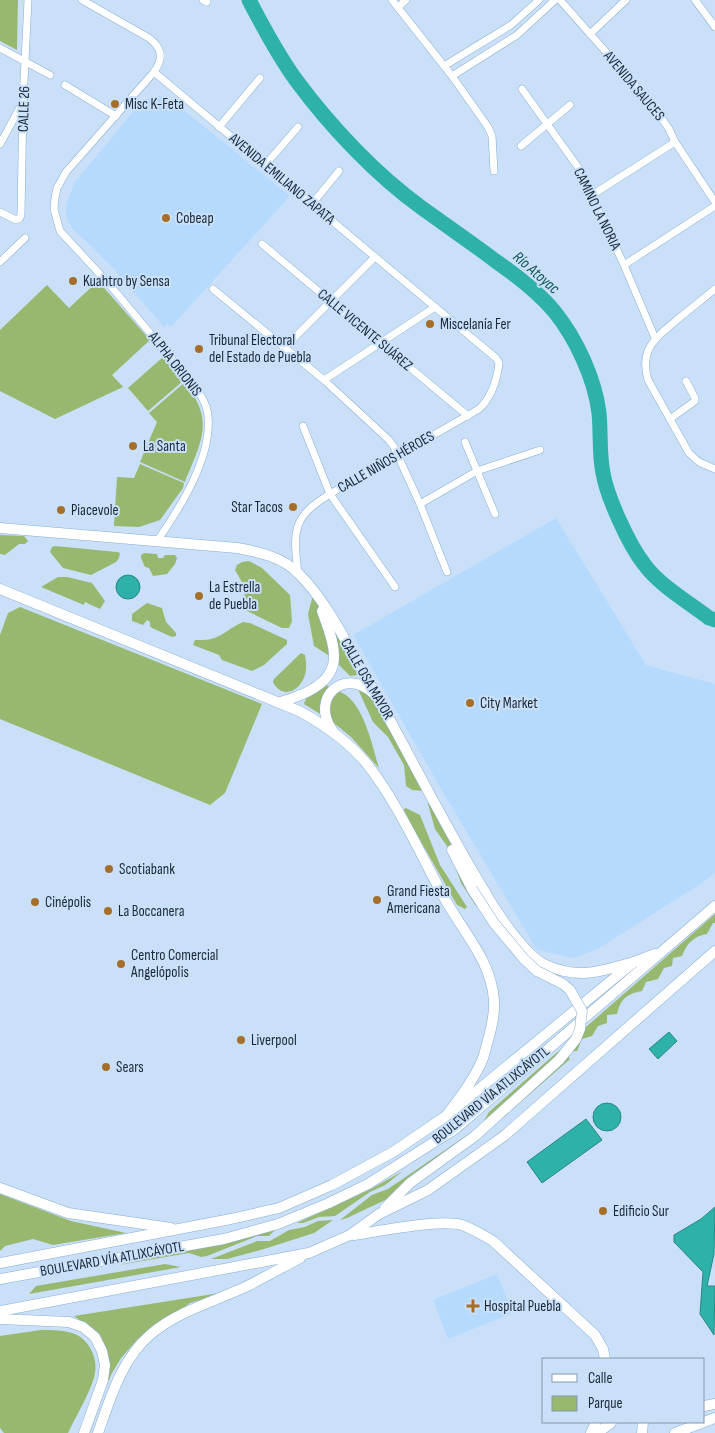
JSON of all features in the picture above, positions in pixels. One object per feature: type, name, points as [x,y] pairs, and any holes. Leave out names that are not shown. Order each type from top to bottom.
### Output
[{"type":"main road","name":"CALLE OSA MAYOR","points":[[0,528],[237,548],[278,559],[298,573],[319,598],[378,698],[447,827],[498,915],[535,958],[545,965],[570,974],[596,973],[634,962]]},
{"type":"main road","points":[[0,589],[280,702],[332,730],[355,750],[397,810],[447,902],[484,961],[490,974],[494,1007],[493,1024],[482,1062],[466,1089],[446,1116]]},
{"type":"main road","points":[[280,702],[315,690],[332,669],[335,658],[334,648],[319,598]]},
{"type":"main road","points":[[332,730],[326,719],[325,708],[327,699],[335,687],[346,683],[357,683],[378,698]]},
{"type":"main road","points":[[380,1214],[410,1183],[482,1130],[559,1060],[576,1039],[580,1029],[582,1011],[570,990],[563,984],[537,971],[494,924],[472,889],[451,847],[447,827]]},
{"type":"main road","name":"BOULEVARD VÍA ATLIXCÁYOTL","points":[[0,1279],[224,1239],[278,1224],[329,1203],[368,1184],[455,1128],[715,906]]},
{"type":"main road","points":[[0,1263],[279,1208],[321,1190],[393,1152],[446,1116],[634,962],[663,950]]},
{"type":"main road","name":"BOULEVARD VÍA ATLIXCÁYOTL","points":[[0,1311],[309,1253],[350,1235],[380,1214],[428,1190],[504,1136],[715,951]]},
{"type":"main road","points":[[0,1188],[68,1213],[180,1229]]},
{"type":"main road","points":[[350,1235],[441,1223],[460,1225],[478,1232],[493,1241],[595,1335],[603,1349],[605,1358]]},
{"type":"main road","points":[[98,1433],[120,1375],[132,1355],[151,1334],[178,1316],[245,1287],[309,1253]]},
{"type":"main road","points":[[0,1319],[69,1322],[83,1328],[95,1337],[102,1351],[105,1365],[103,1380],[84,1433]]},
{"type":"main road","points":[[675,1433],[702,1423]]},
{"type":"main road","points":[[597,1433],[612,1426]]},
{"type":"street","name":"CALLE 26","points":[[0,212],[16,220],[20,218],[21,214],[23,102],[28,0]]},
{"type":"street","points":[[65,85],[116,116],[154,72],[161,59],[161,52],[157,44],[149,38],[82,0]]},
{"type":"street","points":[[392,0],[452,76],[488,126],[492,136],[494,172]]},
{"type":"street","points":[[398,7],[406,0]]},
{"type":"street","points":[[444,66],[510,25],[539,0]]},
{"type":"street","points":[[452,76],[517,35],[555,0]]},
{"type":"street","name":"AVENIDA SAUCES","points":[[560,0],[652,104],[669,128],[675,142],[715,204]]},
{"type":"street","points":[[590,34],[626,0]]},
{"type":"street","points":[[695,0],[715,27]]},
{"type":"street","points":[[0,48],[50,76]]},
{"type":"street","name":"AVENIDA EMILIANO ZAPATA","points":[[154,72],[496,358],[499,363]]},
{"type":"street","points":[[219,127],[260,78]]},
{"type":"street","name":"CAMINO LA NORIA","points":[[522,89],[580,170],[655,338]]},
{"type":"street","points":[[0,144],[23,102]]},
{"type":"street","points":[[521,146],[570,104]]},
{"type":"street","name":"ALPHA ORIONIS","points":[[116,116],[66,172],[57,188],[54,208],[60,231],[116,291],[200,393],[206,405],[208,426],[204,452],[186,494],[157,541]]},
{"type":"street","points":[[265,165],[298,127]]},
{"type":"street","points":[[592,194],[675,142]]},
{"type":"street","points":[[312,204],[339,171]]},
{"type":"street","points":[[624,265],[715,204]]},
{"type":"street","points":[[0,262],[25,238]]},
{"type":"street","name":"CALLE VICENTE SUÁREZ","points":[[262,244],[468,416]]},
{"type":"street","points":[[284,348],[375,256]]},
{"type":"street","points":[[213,289],[324,380],[389,440],[398,455],[420,504],[447,572]]},
{"type":"street","points":[[715,289],[655,338],[645,360],[645,371],[648,380],[689,453],[699,462],[715,469]]},
{"type":"street","points":[[324,380],[435,308]]},
{"type":"street","name":"CALLE NIÑOS HÉROES","points":[[298,573],[295,540],[298,524],[309,508],[330,494],[479,409],[489,398],[499,363]]},
{"type":"street","points":[[671,418],[695,401],[696,398],[686,381]]},
{"type":"street","points":[[303,426],[330,494],[395,587]]},
{"type":"street","points":[[465,442],[495,514]]},
{"type":"street","points":[[420,504],[477,471],[540,450]]},
{"type":"shaded area","points":[[160,96],[170,99],[290,196],[171,327],[167,324],[164,327],[112,267],[72,228],[66,217],[66,204],[75,182],[138,106],[152,97]]},
{"type":"shaded area","points":[[556,518],[646,665],[715,684],[715,873],[596,950],[573,958],[537,950],[441,789],[353,635]]},
{"type":"shaded area","points":[[128,575],[137,578],[140,587],[137,596],[128,599],[119,596],[116,587],[119,578]]},
{"type":"shaded area","points":[[669,1032],[677,1041],[658,1059],[649,1049]]},
{"type":"shaded area","points":[[607,1103],[617,1107],[621,1117],[617,1127],[607,1131],[597,1127],[593,1117],[597,1107]]},
{"type":"shaded area","points":[[586,1119],[602,1140],[542,1183],[527,1162]]},
{"type":"shaded area","points":[[715,1207],[714,1254],[707,1286],[715,1286],[714,1335],[700,1314],[703,1272],[674,1242],[674,1235],[701,1219]]},
{"type":"shaded area","name":"Hospital Puebla","points":[[497,1274],[513,1313],[448,1339],[433,1300]]},
{"type":"green space","points":[[0,0],[18,0],[17,50],[0,41]]},
{"type":"green space","points":[[98,281],[150,340],[112,375],[123,387],[55,419],[0,391],[0,330],[47,285],[69,308]]},
{"type":"green space","points":[[163,357],[183,381],[148,411],[128,388]]},
{"type":"green space","points":[[184,383],[194,396],[203,420],[200,443],[185,482],[140,462],[157,422],[149,413]]},
{"type":"green space","points":[[140,464],[184,483],[183,488],[160,520],[139,527],[114,526],[117,477],[134,478]]},
{"type":"green space","points":[[0,535],[24,536],[28,541],[25,544],[19,544],[5,555],[0,554]]},
{"type":"green space","points":[[52,547],[120,553],[116,562],[91,575],[63,568],[50,552]]},
{"type":"green space","points":[[144,553],[157,554],[158,558],[163,558],[165,555],[175,555],[177,558],[167,574],[153,576],[149,568],[145,567],[141,558],[141,555]]},
{"type":"green space","points":[[249,561],[262,568],[290,595],[292,621],[289,628],[282,628],[247,611],[243,584],[235,570],[237,565]]},
{"type":"green space","points":[[58,577],[67,577],[92,583],[105,601],[100,609],[85,602],[84,605],[41,587]]},
{"type":"green space","points":[[313,595],[358,675],[350,676],[331,657],[314,646],[308,614]]},
{"type":"green space","points":[[147,603],[162,608],[166,622],[176,633],[176,636],[172,637],[152,628],[147,620],[143,625],[132,621],[132,614]]},
{"type":"green space","points":[[20,607],[262,704],[225,793],[210,805],[0,719],[0,635],[8,613]]},
{"type":"green space","points":[[243,622],[250,623],[287,640],[287,644],[264,665],[252,671],[222,660],[219,655],[193,645],[195,640],[211,639]]},
{"type":"green space","points":[[301,653],[305,655],[306,665],[303,681],[295,689],[286,692],[281,691],[273,682],[274,679]]},
{"type":"green space","points":[[312,682],[322,683],[330,687],[323,695],[320,714],[304,704]]},
{"type":"green space","points":[[357,687],[369,693],[424,791],[412,790],[406,786],[404,765],[388,737],[373,722]]},
{"type":"green space","points":[[337,691],[346,695],[354,702],[360,712],[379,768],[351,737],[329,719],[330,704]]},
{"type":"green space","points":[[429,798],[480,891],[479,904],[476,906],[461,883],[449,849],[435,829],[428,804]]},
{"type":"green space","points":[[406,808],[420,815],[440,865],[467,907],[465,909],[457,905],[403,810]]},
{"type":"green space","points":[[715,914],[715,923],[713,923],[707,934],[698,936],[692,941],[686,947],[682,956],[673,958],[672,966],[664,968],[658,979],[646,982],[642,991],[625,998],[620,1004],[617,1014],[607,1015],[607,1023],[598,1026],[592,1036],[582,1039],[577,1051],[565,1052],[570,1059],[490,1129],[482,1124],[489,1112]]},
{"type":"green space","points":[[479,1127],[485,1133],[448,1162],[402,1192],[340,1220],[372,1195],[388,1189]]},
{"type":"green space","points":[[403,1171],[385,1185],[370,1192],[335,1216],[319,1217],[303,1223],[297,1223],[371,1189]]},
{"type":"green space","points":[[0,1194],[71,1221],[126,1233],[53,1245],[33,1239],[5,1246],[0,1251]]},
{"type":"green space","points":[[333,1220],[314,1233],[264,1249],[227,1259],[211,1259],[257,1241],[270,1241],[289,1230],[305,1227],[318,1221]]},
{"type":"green space","points":[[275,1230],[269,1236],[257,1236],[207,1256],[201,1257],[189,1253],[119,1265]]},
{"type":"green space","points":[[165,1264],[181,1267],[29,1294],[36,1286]]},
{"type":"green space","points":[[226,1292],[190,1303],[136,1341],[121,1358],[112,1373],[90,1433],[87,1433],[109,1366],[104,1343],[88,1326],[74,1316]]},
{"type":"green space","points":[[41,1330],[58,1330],[80,1337],[88,1345],[94,1356],[96,1367],[93,1380],[68,1433],[4,1433],[0,1428],[0,1336]]},
{"type":"waterway","name":"Río Atoyac","points":[[249,0],[265,31],[296,80],[323,115],[370,165],[404,195],[512,273],[541,297],[554,311],[577,346],[589,373],[599,413],[601,458],[605,483],[625,533],[650,572],[674,593],[709,618],[715,620]]},
{"type":"place","name":"Misc K-Feta","points":[[115,104]]},
{"type":"place","name":"Cobeap","points":[[166,218]]},
{"type":"place","name":"Kuahtro by Sensa","points":[[73,281]]},
{"type":"place","name":"Miscelanía Fer","points":[[430,324]]},
{"type":"place","name":"Tribunal Electoral del Estado de Puebla","points":[[199,349]]},
{"type":"place","name":"La Santa","points":[[133,446]]},
{"type":"place","name":"Star Tacos","points":[[293,507]]},
{"type":"place","name":"Piacevole","points":[[61,510]]},
{"type":"place","name":"La Estrella de Puebla","points":[[199,596]]},
{"type":"place","name":"City Market","points":[[470,703]]},
{"type":"place","name":"Scotiabank","points":[[109,869]]},
{"type":"place","name":"Grand Fiesta Americana","points":[[377,900]]},
{"type":"place","name":"Cinépolis","points":[[35,902]]},
{"type":"place","name":"La Boccanera","points":[[108,911]]},
{"type":"place","name":"Centro Comercial Angelópolis","points":[[121,964]]},
{"type":"place","name":"Liverpool","points":[[241,1040]]},
{"type":"place","name":"Sears","points":[[106,1067]]},
{"type":"place","name":"Edificio Sur","points":[[603,1211]]},
{"type":"place","name":"Hospital Puebla","points":[[473,1306]]}]
